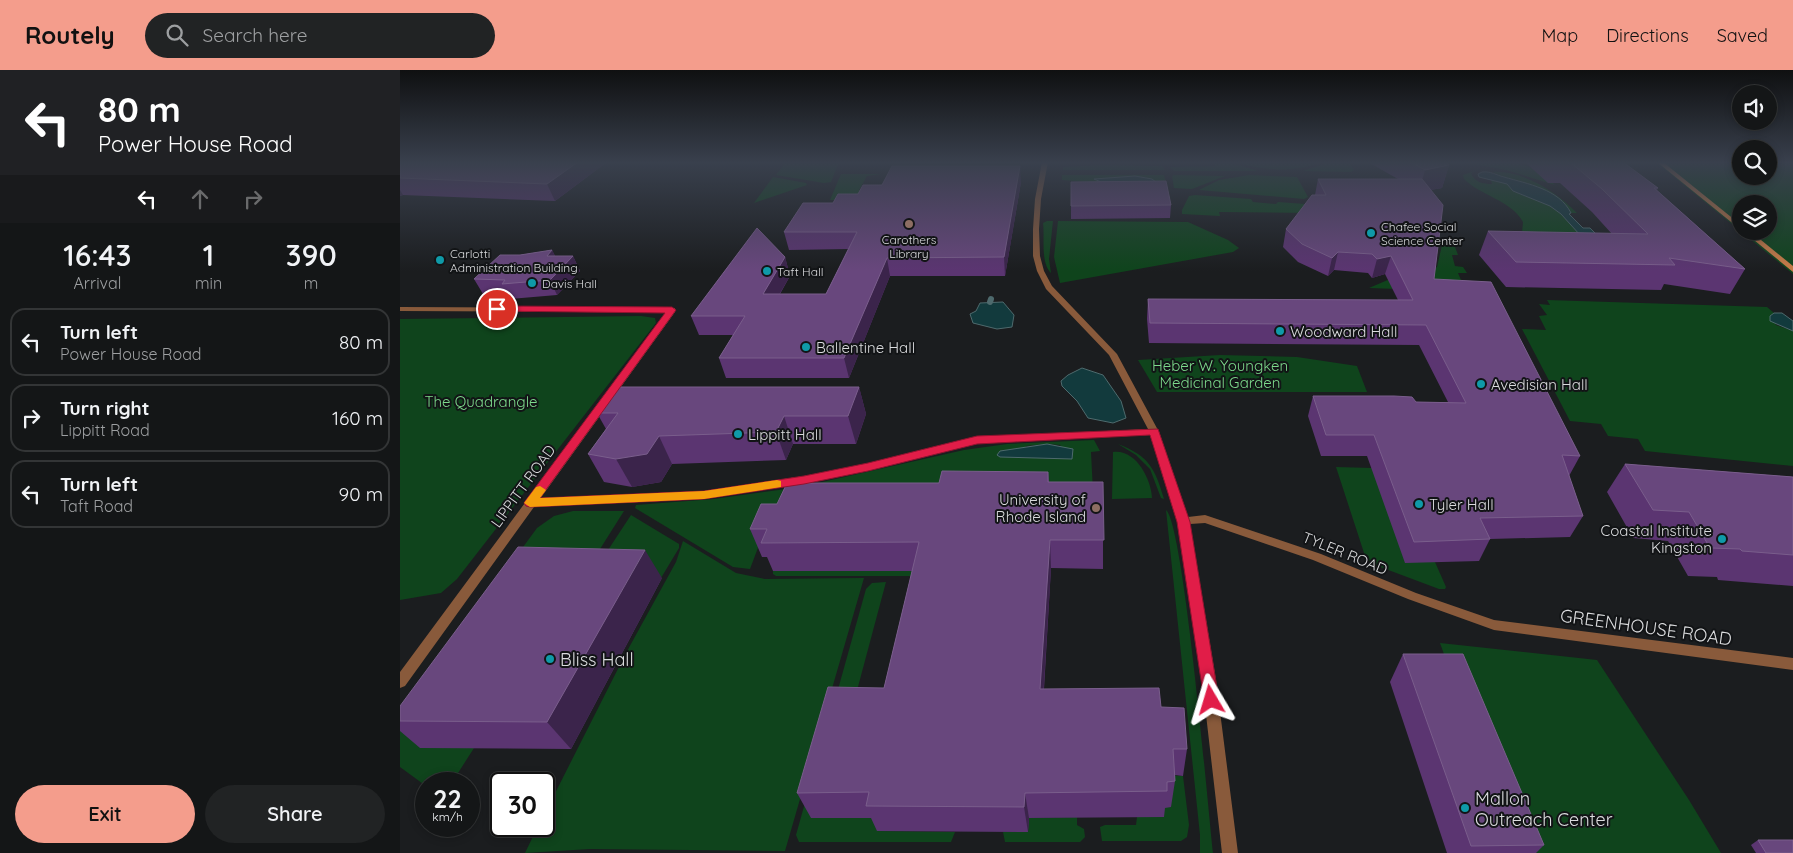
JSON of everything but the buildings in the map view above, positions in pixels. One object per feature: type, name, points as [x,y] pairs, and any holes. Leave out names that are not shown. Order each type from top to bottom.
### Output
[{"type":"street","points":[[1041,199],[1036,237],[1038,264],[1042,276],[1048,287],[1113,354],[1154,432],[1184,522],[1209,680],[1230,853]]},
{"type":"street","points":[[1705,199],[1732,221]]},
{"type":"street","points":[[1757,240],[1793,270]]},
{"type":"street","name":"LIPPITT ROAD","points":[[400,308],[672,310],[400,682]]},
{"type":"street","points":[[530,503],[704,495],[804,480],[868,467],[977,440],[1154,432]]},
{"type":"street","name":"TYLER ROAD","points":[[1184,522],[1205,519],[1317,557],[1412,596],[1494,625]]},
{"type":"street","name":"GREENHOUSE ROAD","points":[[1494,625],[1793,664]]},
{"type":"green space","points":[[757,199],[767,199],[754,203]]},
{"type":"green space","points":[[831,199],[870,199],[869,200],[830,200]]},
{"type":"green space","points":[[1188,199],[1245,199],[1251,199],[1253,202],[1305,204],[1311,213],[1219,212],[1220,216],[1182,214]]},
{"type":"green space","points":[[1495,199],[1532,199],[1550,206],[1561,214],[1580,235],[1567,250],[1499,246],[1513,242],[1522,233],[1523,222],[1504,203]]},
{"type":"green space","points":[[1559,199],[1577,213],[1571,213]]},
{"type":"green space","points":[[1701,199],[1732,199],[1732,224]]},
{"type":"green space","points":[[1777,199],[1793,199],[1793,274],[1751,240],[1777,240]]},
{"type":"green space","points":[[1053,221],[1049,259],[1051,273],[1045,263],[1044,250],[1043,223]]},
{"type":"green space","points":[[1058,221],[1188,222],[1228,240],[1239,248],[1233,252],[1060,283],[1054,257]]},
{"type":"green space","points":[[1442,245],[1455,247],[1458,255],[1452,255],[1455,266],[1463,267],[1467,273],[1458,273],[1461,280],[1447,280],[1425,290],[1369,288],[1397,276],[1426,275],[1437,267]]},
{"type":"green space","points":[[1547,300],[1767,307],[1774,313],[1770,316],[1776,325],[1793,331],[1793,466],[1645,451],[1638,439],[1608,436],[1601,424],[1570,421],[1522,329],[1546,330],[1539,316],[1547,315],[1539,304],[1550,305]]},
{"type":"green space","name":"The Quadrangle","points":[[641,316],[655,318],[656,323],[457,579],[441,593],[400,600],[400,319]]},
{"type":"green space","name":"Heber W. Youngken Medicinal Garden","points":[[1220,355],[1297,357],[1357,366],[1367,392],[1157,392],[1138,360]]},
{"type":"green space","points":[[1094,440],[1100,451],[1091,452],[1094,511],[809,485],[964,450],[1007,444]],"holes":[[[1061,445],[1043,457],[1020,458],[1026,446]]]},
{"type":"green space","points":[[1118,444],[1137,453],[1149,464],[1154,471],[1164,499],[1161,498],[1150,469],[1136,455]]},
{"type":"green space","points":[[1113,452],[1129,455],[1141,467],[1149,482],[1152,498],[1112,499]]},
{"type":"green space","points":[[1336,467],[1372,468],[1435,562],[1446,587],[1445,589],[1439,589],[1367,562]]},
{"type":"green space","points":[[786,489],[765,529],[750,569],[733,567],[635,508],[636,505],[714,499]]},
{"type":"green space","points":[[1166,510],[1173,527],[1187,614],[1213,853],[1200,853],[1200,835]]},
{"type":"green space","points":[[573,511],[624,511],[583,576],[463,629],[537,528],[554,516]]},
{"type":"green space","points":[[631,515],[679,544],[679,548],[661,578],[591,576]]},
{"type":"green space","points":[[683,541],[736,573],[765,579],[864,578],[785,851],[590,849],[525,853],[533,837],[555,837],[555,793],[626,653],[676,562]]},
{"type":"green space","points":[[773,571],[914,571],[914,576],[776,576],[773,574]]},
{"type":"green space","points":[[886,582],[855,698],[837,693],[866,589],[872,583]]},
{"type":"green space","points":[[1440,643],[1597,660],[1689,800],[1721,853],[1515,853]]},
{"type":"green space","points":[[400,715],[421,748],[474,748],[459,772],[415,772],[415,778],[400,767]]},
{"type":"green space","points":[[829,717],[880,818],[877,831],[955,832],[951,842],[799,842],[796,835]]},
{"type":"green space","points":[[1162,775],[1183,776],[1189,825],[1187,837],[1181,841],[1102,841],[1100,827],[1105,825],[1136,825],[1137,817],[1164,817]]},
{"type":"green space","points":[[1077,817],[1077,825],[1084,829],[1085,837],[1080,842],[1005,842],[1003,832],[1028,832],[1029,818]]},
{"type":"water","points":[[1532,199],[1560,199],[1571,213],[1569,214],[1583,228],[1590,228],[1608,246],[1580,235],[1561,214],[1550,206]]},
{"type":"water","points":[[1003,302],[1014,315],[1012,327],[997,329],[973,323],[970,314],[976,311],[980,303]]},
{"type":"water","points":[[1774,313],[1782,313],[1793,321],[1793,331],[1770,321],[1770,316]]},
{"type":"water","points":[[1082,368],[1103,375],[1121,401],[1126,418],[1113,423],[1088,418],[1077,401],[1062,386],[1061,381]]},
{"type":"water","points":[[1047,444],[1073,449],[1072,459],[1000,457],[997,455],[1000,451]]},
{"type":"slow traffic","points":[[540,490],[530,503],[704,495],[777,484]]},
{"type":"place","name":"Carothers Library","points":[[909,224]]},
{"type":"place","name":"Chafee Social Science Center","points":[[1371,233]]},
{"type":"place","name":"Carlotti Administration Building","points":[[440,260]]},
{"type":"place","name":"Taft Hall","points":[[767,271]]},
{"type":"place","name":"Davis Hall","points":[[532,283]]},
{"type":"place","name":"Woodward Hall","points":[[1280,331]]},
{"type":"place","name":"Ballentine Hall","points":[[806,347]]},
{"type":"place","name":"Avedisian Hall","points":[[1481,384]]},
{"type":"place","name":"Lippitt Hall","points":[[738,434]]},
{"type":"place","name":"Tyler Hall","points":[[1419,504]]},
{"type":"place","name":"University of Rhode Island","points":[[1096,508]]},
{"type":"place","name":"Coastal Institute Kingston","points":[[1722,539]]},
{"type":"place","name":"Bliss Hall","points":[[550,659]]},
{"type":"place","name":"Mallon Outreach Center","points":[[1465,808]]},
{"type":"route","points":[[497,309],[672,310],[530,503],[704,495],[804,480],[868,467],[977,440],[1154,432],[1184,522],[1211,700]]}]
